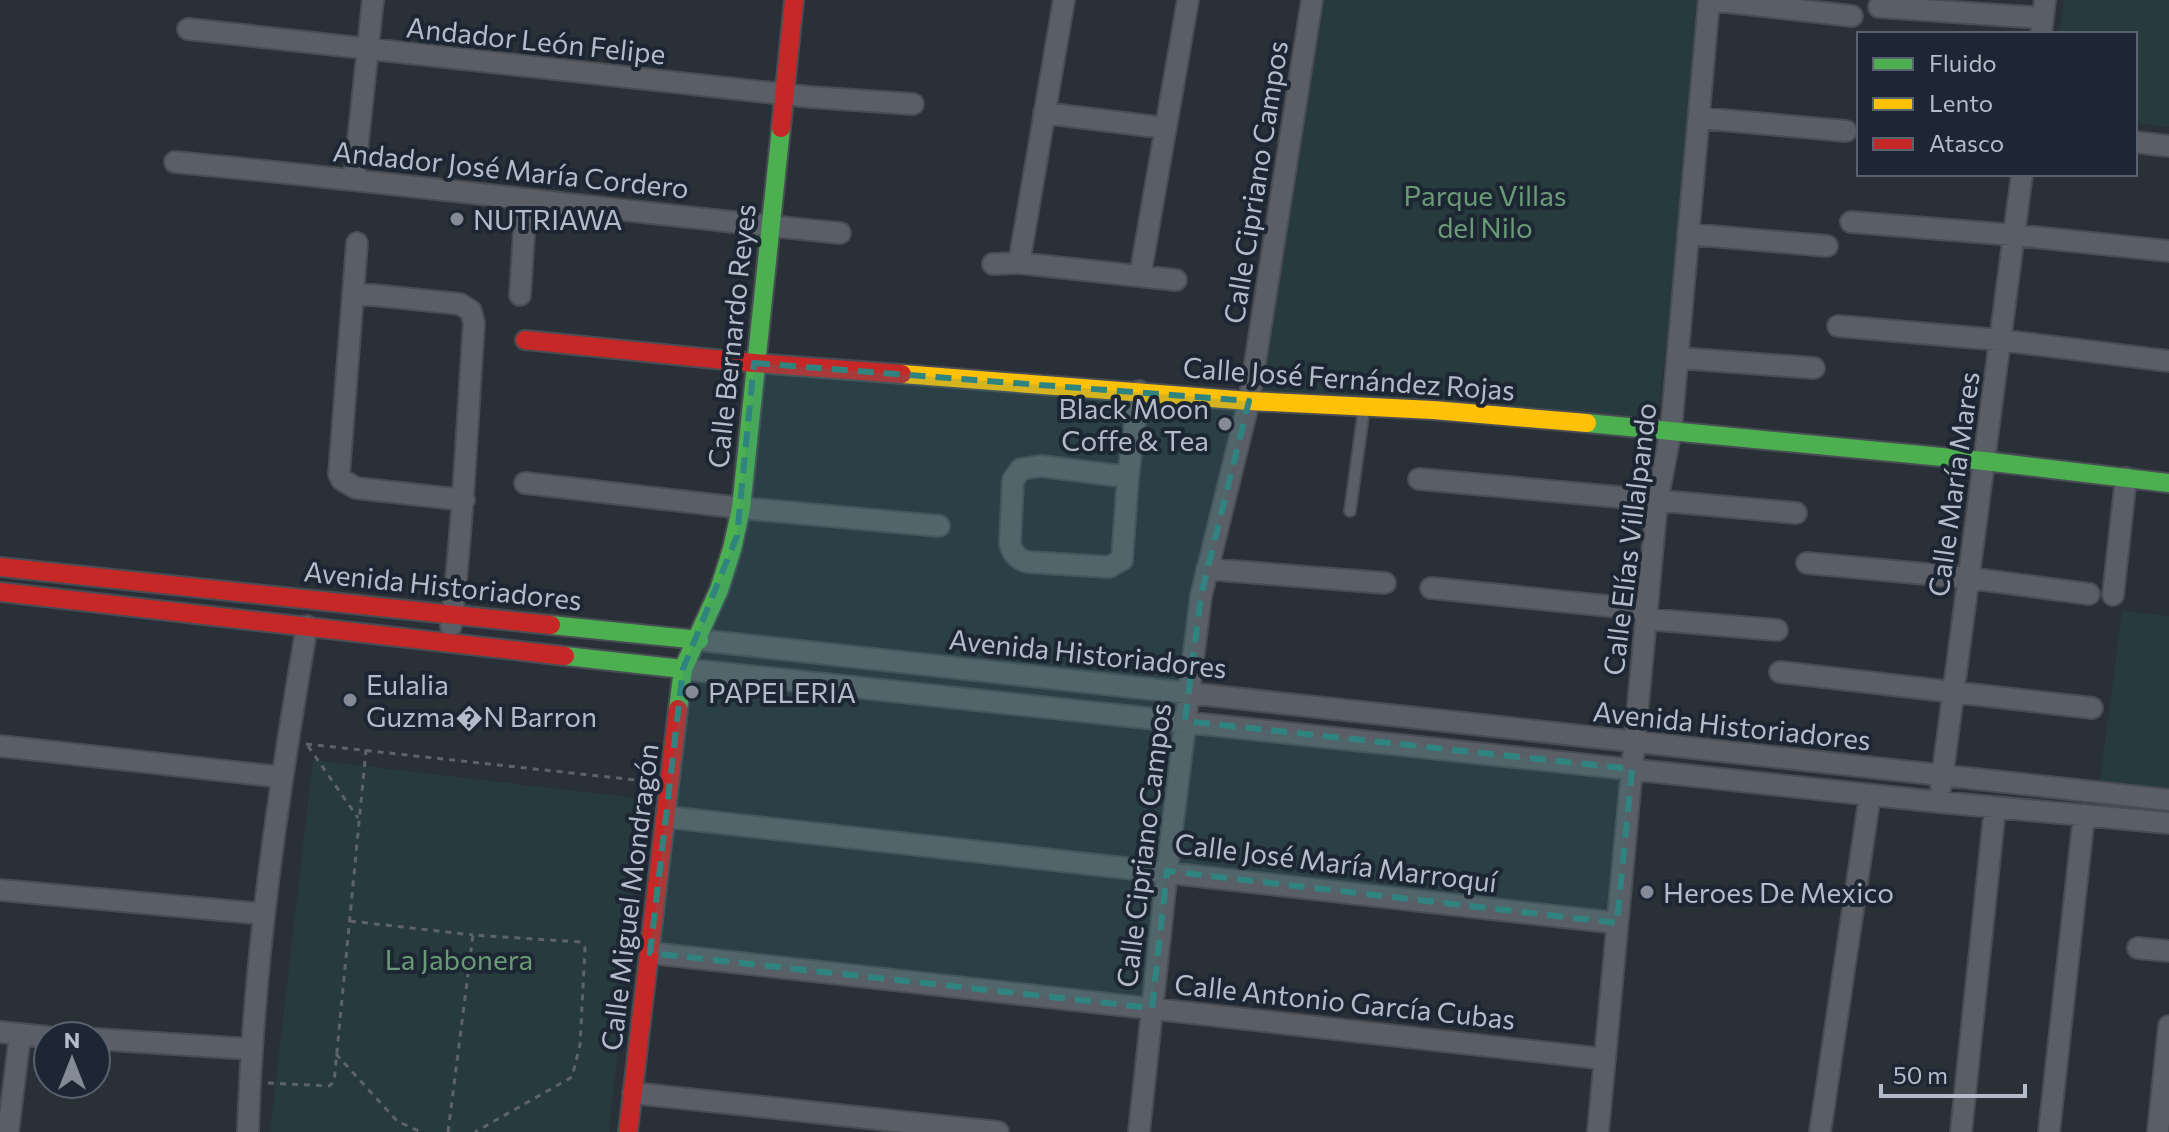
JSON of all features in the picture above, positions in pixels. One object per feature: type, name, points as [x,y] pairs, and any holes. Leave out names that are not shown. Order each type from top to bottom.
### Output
[{"type":"street","points":[[354,179],[373,0]]},
{"type":"street","name":"Calle Bernardo Reyes","points":[[683,669],[699,640],[737,536],[794,0]]},
{"type":"street","points":[[1019,263],[1064,0]]},
{"type":"street","points":[[1140,276],[1188,0]]},
{"type":"street","name":"Calle Cipriano Campos","points":[[1139,1132],[1185,721],[1207,569],[1249,401],[1312,0]]},
{"type":"street","points":[[1709,0],[1852,16]]},
{"type":"street","name":"Calle Elías Villalpando","points":[[1598,1132],[1657,502],[1671,430],[1709,0]]},
{"type":"street","points":[[1879,7],[2043,17]]},
{"type":"street","name":"Andador León Felipe","points":[[188,29],[367,51],[913,104]]},
{"type":"street","points":[[1044,113],[1165,128]]},
{"type":"street","points":[[1699,118],[1846,131]]},
{"type":"street","points":[[2137,142],[2169,146]]},
{"type":"street","name":"Andador José María Cordero","points":[[175,162],[840,233]]},
{"type":"street","name":"Calle María Mares","points":[[1939,802],[2022,176]]},
{"type":"street","points":[[520,295],[526,201]]},
{"type":"street","points":[[1851,222],[2169,251]]},
{"type":"street","points":[[1688,234],[1827,246]]},
{"type":"street","points":[[357,243],[338,467],[342,480],[356,488],[464,500]]},
{"type":"street","points":[[993,264],[1019,263],[1176,280]]},
{"type":"street","points":[[353,293],[460,304],[471,311],[474,323],[464,500],[450,642]]},
{"type":"street","points":[[1838,326],[2000,340],[2169,361]]},
{"type":"street","name":"Calle José Fernández Rojas","points":[[525,340],[754,363],[1249,401],[1433,410],[1671,430],[2169,483]]},
{"type":"street","points":[[1678,358],[1814,368]]},
{"type":"street","points":[[1128,477],[1041,466],[1021,469],[1013,480],[1010,544],[1016,557],[1028,562],[1103,567],[1122,560],[1139,391]]},
{"type":"street","points":[[2113,595],[2126,478]]},
{"type":"street","points":[[1419,479],[1796,513]]},
{"type":"street","points":[[525,483],[741,508],[939,526]]},
{"type":"street","points":[[1807,563],[1969,578],[2089,594]]},
{"type":"street","name":"Avenida Historiadores","points":[[0,567],[1189,691],[1634,743],[2169,800]]},
{"type":"street","points":[[1207,569],[1385,583]]},
{"type":"street","points":[[1431,588],[1777,630]]},
{"type":"street","name":"Avenida Historiadores","points":[[0,592],[683,669],[1870,795],[2169,823]]},
{"type":"street","points":[[248,1132],[250,1049],[264,914],[281,777],[297,743],[307,626]]},
{"type":"street","name":"Calle Miguel Mondragón","points":[[628,1132],[683,669]]},
{"type":"street","points":[[1780,672],[2092,708]]},
{"type":"street","points":[[0,746],[281,777]]},
{"type":"street","points":[[1820,1132],[1870,795]]},
{"type":"street","points":[[1961,1132],[1995,807]]},
{"type":"street","points":[[2049,1132],[2084,815]]},
{"type":"street","name":"Calle José María Marroquí","points":[[667,817],[1617,923]]},
{"type":"street","points":[[0,890],[264,914]]},
{"type":"street","points":[[2138,948],[2169,951]]},
{"type":"street","name":"Calle Antonio García Cubas","points":[[650,953],[1605,1059]]},
{"type":"street","points":[[2158,1132],[2169,1026]]},
{"type":"street","points":[[8,1132],[10,1034],[32,1036]]},
{"type":"street","points":[[112,1040],[250,1049]]},
{"type":"street","points":[[633,1093],[998,1132]]},
{"type":"lane","points":[[1350,511],[1365,407]]},
{"type":"path","points":[[297,743],[671,784]]},
{"type":"path","points":[[297,743],[358,818]]},
{"type":"path","points":[[249,1082],[329,1086],[334,1082],[366,750]]},
{"type":"path","points":[[348,920],[473,935],[580,942],[585,948],[580,1045],[572,1077],[475,1132]]},
{"type":"path","points":[[448,1132],[473,935]]},
{"type":"path","points":[[336,1054],[397,1121],[421,1132]]},
{"type":"highlighted area","points":[[754,363],[1249,401],[1201,596],[1185,721],[1632,769],[1617,923],[1167,871],[1152,1008],[650,953],[683,669],[737,536]]},
{"type":"green space","name":"Parque Villas del Nilo","points":[[1324,0],[1703,0],[1658,419],[1258,393]]},
{"type":"green space","points":[[2064,0],[2169,0],[2169,127],[2137,123],[2137,32],[2059,32]]},
{"type":"green space","points":[[2122,611],[2169,616],[2169,789],[2100,781]]},
{"type":"green space","name":"La Jabonera","points":[[313,760],[645,799],[609,1132],[270,1132]]},
{"type":"traffic: fast","points":[[678,709],[683,669],[719,590],[741,508],[781,128]]},
{"type":"traffic: fast","points":[[1587,423],[1984,461],[2169,483]]},
{"type":"traffic: fast","points":[[551,625],[699,640]]},
{"type":"traffic: fast","points":[[565,656],[683,669]]},
{"type":"traffic: slow","points":[[902,374],[1587,423]]},
{"type":"traffic: jam","points":[[781,128],[794,0]]},
{"type":"traffic: jam","points":[[525,340],[902,374]]},
{"type":"traffic: jam","points":[[0,567],[551,625]]},
{"type":"traffic: jam","points":[[0,592],[565,656]]},
{"type":"traffic: jam","points":[[628,1132],[678,709]]},
{"type":"place","name":"NUTRIAWA","points":[[457,219]]},
{"type":"place","name":"Black Moon Coffe & Tea","points":[[1225,424]]},
{"type":"place","name":"PAPELERIA","points":[[692,692]]},
{"type":"place","name":"Eulalia Guzma�N Barron","points":[[350,700]]},
{"type":"place","name":"Heroes De Mexico","points":[[1647,892]]}]
